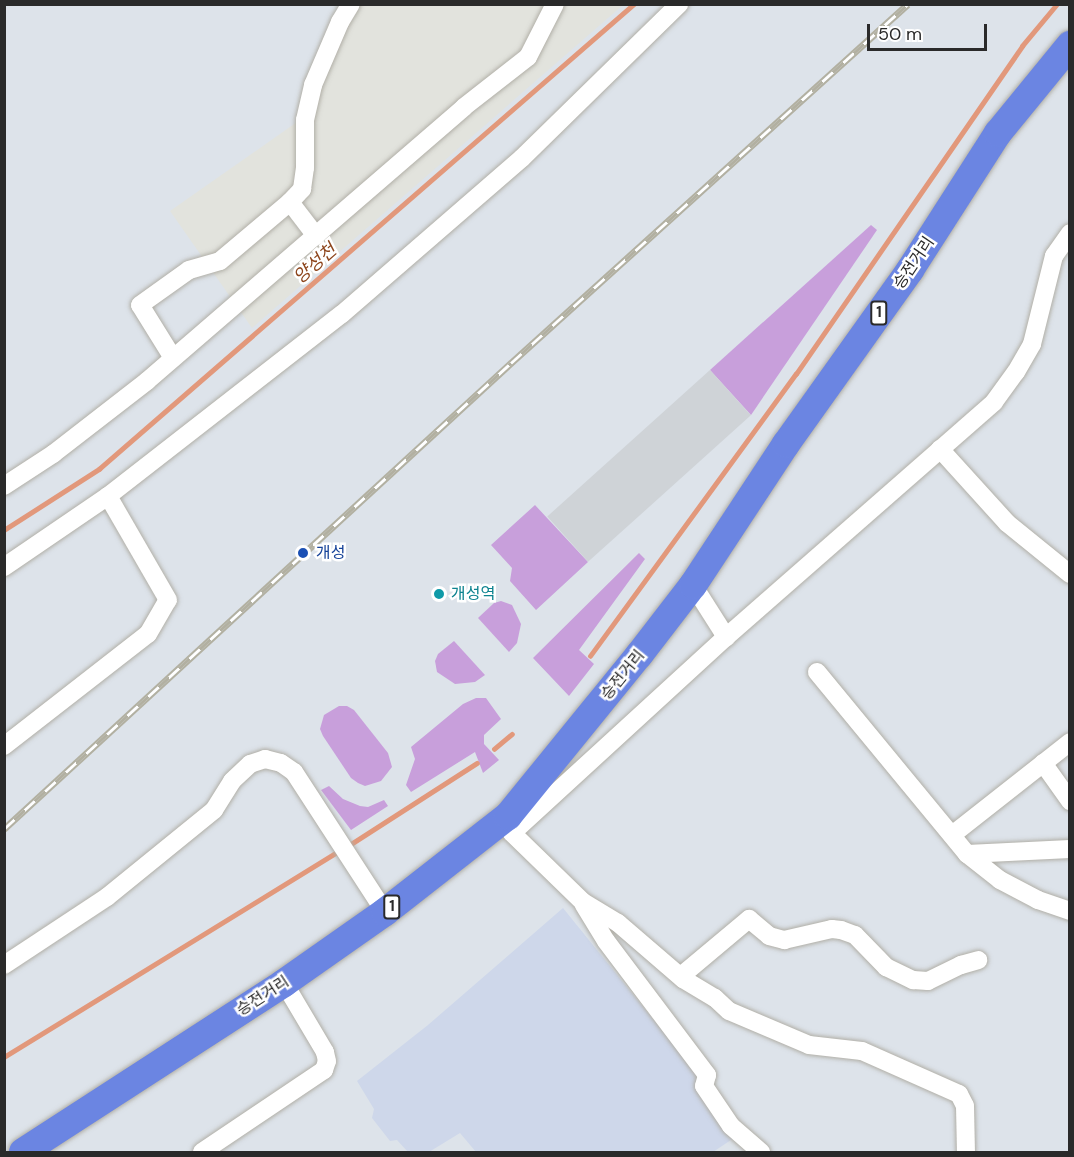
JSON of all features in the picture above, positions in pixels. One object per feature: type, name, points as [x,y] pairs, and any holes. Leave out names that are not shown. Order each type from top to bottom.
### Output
[{"type":"main road","name":"승전거리","points":[[23,1152],[284,983],[510,824],[693,585],[786,444],[910,270],[998,133],[1070,45]]},
{"type":"street","points":[[173,358],[140,306],[189,270],[220,261],[290,202],[302,189],[305,168],[305,120],[313,85],[340,13],[351,4]]},
{"type":"street","points":[[4,486],[53,454],[173,358],[464,107],[528,57],[555,4]]},
{"type":"street","points":[[4,567],[108,496],[342,314],[522,158],[679,4]]},
{"type":"street","points":[[290,202],[316,236]]},
{"type":"street","points":[[761,1152],[731,1126],[704,1086],[707,1075],[606,941],[583,902],[510,824],[994,402],[1016,372],[1035,333],[1054,256],[1070,233]]},
{"type":"street","points":[[940,449],[1008,524],[1070,574]]},
{"type":"street","points":[[4,746],[148,634],[168,600],[108,496]]},
{"type":"street","points":[[693,585],[726,637]]},
{"type":"street","points":[[817,672],[968,854],[1000,880],[1038,900],[1070,911]]},
{"type":"street","points":[[952,835],[1070,742]]},
{"type":"street","points":[[4,965],[107,897],[213,810],[232,781],[250,764],[265,759],[281,763],[294,772],[385,912]]},
{"type":"street","points":[[1043,763],[1070,801]]},
{"type":"street","points":[[968,854],[1070,849]]},
{"type":"street","points":[[583,902],[618,922],[681,976],[715,998],[729,1011],[809,1046],[862,1051],[959,1094],[965,1106],[966,1152]]},
{"type":"street","points":[[681,976],[749,919],[769,936],[784,940],[832,929],[855,935],[886,967],[913,980],[928,981],[961,965],[978,960]]},
{"type":"street","points":[[202,1152],[324,1070],[327,1061],[325,1052],[284,983]]},
{"type":"shaded area","points":[[340,5],[623,5],[252,328],[170,211],[297,122]]},
{"type":"shaded area","points":[[871,225],[877,230],[751,415],[710,370]]},
{"type":"shaded area","points":[[710,370],[751,415],[588,562],[547,517]]},
{"type":"shaded area","points":[[535,505],[588,562],[536,610],[510,581],[512,568],[491,545]]},
{"type":"shaded area","points":[[639,553],[645,559],[579,650],[594,664],[569,696],[533,658]]},
{"type":"shaded area","points":[[501,601],[512,605],[521,624],[517,643],[509,652],[478,618],[494,603]]},
{"type":"shaded area","points":[[454,641],[485,675],[475,682],[455,684],[437,672],[435,661],[438,654]]},
{"type":"shaded area","points":[[476,698],[486,698],[501,719],[484,735],[484,744],[499,760],[483,773],[475,752],[411,792],[406,785],[415,759],[411,747],[463,704]]},
{"type":"shaded area","points":[[339,706],[347,706],[354,710],[388,753],[392,767],[381,781],[365,786],[351,778],[323,736],[320,729],[324,715]]},
{"type":"shaded area","points":[[329,786],[343,799],[360,806],[368,807],[384,800],[388,806],[351,830],[321,790]]},
{"type":"shaded area","points":[[563,908],[694,1070],[706,1101],[734,1138],[713,1152],[476,1152],[460,1133],[429,1152],[408,1152],[397,1140],[390,1141],[372,1118],[374,1109],[357,1081],[428,1025]]},
{"type":"waterway","name":"양성천","points":[[4,530],[99,469],[634,4]]},
{"type":"waterway","points":[[590,656],[796,374],[1022,46],[1057,4]]},
{"type":"waterway","points":[[494,749],[512,734]]},
{"type":"waterway","points":[[348,846],[477,763]]},
{"type":"waterway","points":[[4,1057],[341,850]]},
{"type":"railway","points":[[4,829],[511,363],[908,4]]},
{"type":"place","name":"개성","points":[[303,553]]},
{"type":"place","name":"개성역","points":[[439,594]]}]
